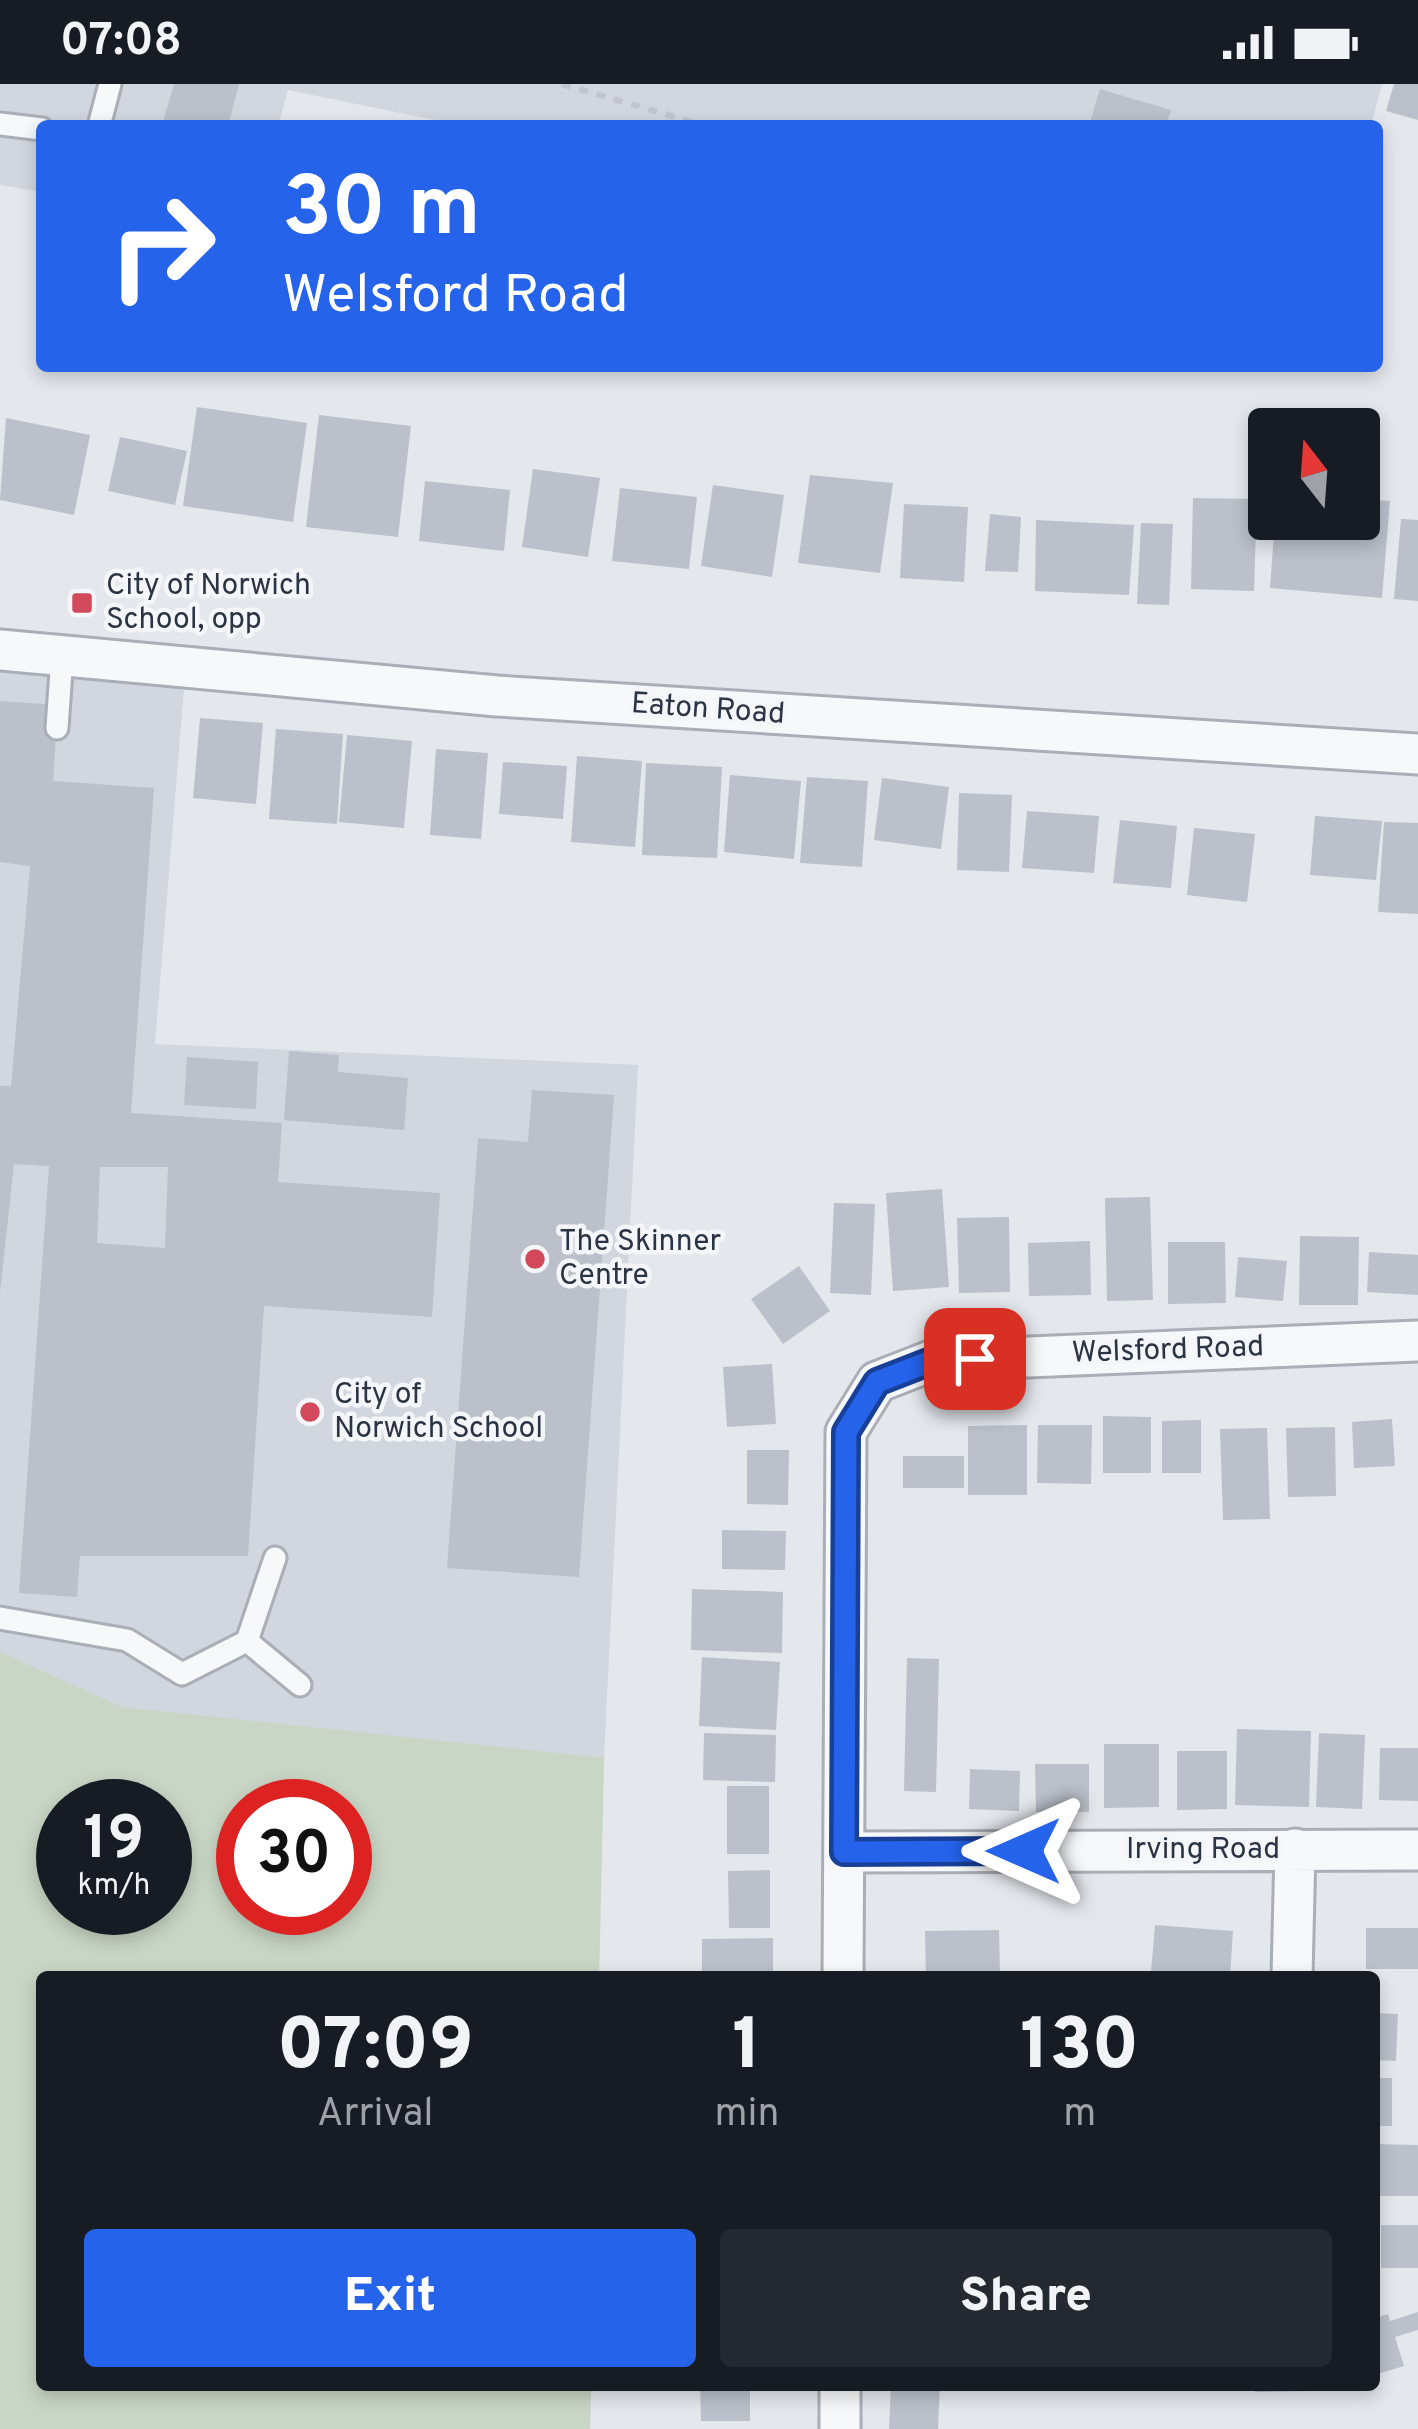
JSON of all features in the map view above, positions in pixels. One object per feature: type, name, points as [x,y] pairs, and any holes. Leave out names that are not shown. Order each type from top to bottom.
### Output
[{"type":"street","name":"Eaton Road","points":[[0,650],[497,696],[1418,754]]},
{"type":"street","name":"Welsford Road","points":[[843,1971],[846,1432],[877,1382],[931,1361],[1418,1341]]},
{"type":"street","points":[[1292,1971],[1294,1849]]},
{"type":"street","name":"Irving Road","points":[[844,1852],[1418,1850]]},
{"type":"street","points":[[840,2391],[840,2429]]},
{"type":"lane","points":[[101,120],[110,84]]},
{"type":"lane","points":[[0,124],[36,128]]},
{"type":"lane","points":[[57,728],[62,657]]},
{"type":"lane","points":[[0,1618],[127,1640],[182,1674],[247,1641],[275,1558]]},
{"type":"lane","points":[[247,1641],[300,1685]]},
{"type":"path","points":[[562,84],[685,120]]},
{"type":"shaded area","points":[[0,84],[1382,84],[1373,120],[435,120],[288,90],[280,120],[36,120],[36,191],[0,185]]},
{"type":"shaded area","name":"City of Norwich School","points":[[0,656],[185,676],[155,1044],[638,1065],[604,1758],[599,1971],[36,1971],[36,2391],[591,2391],[590,2429],[0,2429]]},
{"type":"green space","points":[[0,1652],[122,1707],[604,1758],[599,1971],[36,1971],[36,2391],[591,2391],[590,2429],[0,2429]]},
{"type":"building","points":[[174,84],[239,84],[230,120],[164,120]]},
{"type":"building","points":[[1394,84],[1418,84],[1418,120],[1386,111]]},
{"type":"building","points":[[1100,89],[1171,110],[1168,120],[1091,120]]},
{"type":"building","points":[[197,407],[307,423],[293,522],[183,506]]},
{"type":"building","points":[[319,415],[411,426],[398,537],[306,527]]},
{"type":"building","points":[[6,418],[90,435],[74,515],[0,500]]},
{"type":"building","points":[[120,437],[187,451],[175,505],[108,491]]},
{"type":"building","points":[[533,469],[600,478],[588,557],[522,547]]},
{"type":"building","points":[[810,475],[893,483],[880,573],[798,563]]},
{"type":"building","points":[[425,481],[510,490],[504,551],[419,541]]},
{"type":"building","points":[[713,485],[784,495],[772,577],[701,566]]},
{"type":"building","points":[[620,488],[697,497],[689,569],[612,561]]},
{"type":"building","points":[[1193,498],[1248,499],[1248,540],[1256,540],[1254,591],[1191,589]]},
{"type":"building","points":[[1380,500],[1390,501],[1382,598],[1270,588],[1273,540],[1380,540]]},
{"type":"building","points":[[904,504],[968,507],[964,582],[900,578]]},
{"type":"building","points":[[990,514],[1021,517],[1018,572],[985,571]]},
{"type":"building","points":[[1401,519],[1418,520],[1418,601],[1394,599]]},
{"type":"building","points":[[1036,520],[1134,525],[1129,595],[1035,591]]},
{"type":"building","points":[[1141,523],[1173,524],[1169,605],[1137,604]]},
{"type":"building","points":[[0,701],[58,705],[53,781],[154,788],[131,1113],[282,1123],[278,1182],[440,1193],[432,1317],[264,1306],[248,1556],[80,1556],[77,1597],[19,1593],[49,1166],[14,1164],[0,1293],[0,1086],[11,1086],[30,866],[0,862]],"holes":[[[100,1167],[168,1167],[165,1248],[97,1243]]]},
{"type":"building","points":[[200,718],[263,723],[256,804],[193,798]]},
{"type":"building","points":[[276,729],[343,734],[337,824],[269,819]]},
{"type":"building","points":[[347,735],[412,741],[404,828],[339,822]]},
{"type":"building","points":[[436,749],[488,753],[481,839],[430,835]]},
{"type":"building","points":[[577,756],[642,761],[635,847],[571,842]]},
{"type":"building","points":[[503,762],[567,766],[563,819],[499,814]]},
{"type":"building","points":[[646,763],[722,767],[717,858],[642,855]]},
{"type":"building","points":[[730,775],[801,781],[794,859],[724,852]]},
{"type":"building","points":[[807,777],[868,781],[862,867],[800,863]]},
{"type":"building","points":[[882,778],[949,787],[941,849],[874,840]]},
{"type":"building","points":[[959,793],[1012,795],[1009,872],[957,870]]},
{"type":"building","points":[[1027,811],[1099,816],[1094,873],[1022,868]]},
{"type":"building","points":[[1315,816],[1382,821],[1376,880],[1310,875]]},
{"type":"building","points":[[1120,820],[1177,826],[1171,888],[1113,883]]},
{"type":"building","points":[[1384,822],[1418,823],[1418,914],[1378,912]]},
{"type":"building","points":[[1194,828],[1255,834],[1247,902],[1187,895]]},
{"type":"building","points":[[289,1051],[339,1055],[338,1072],[408,1078],[404,1130],[284,1120]]},
{"type":"building","points":[[187,1057],[258,1062],[256,1109],[184,1105]]},
{"type":"building","name":"The Skinner Centre","points":[[532,1090],[614,1095],[579,1577],[447,1568],[478,1138],[528,1142]]},
{"type":"building","points":[[942,1189],[949,1287],[893,1291],[886,1193]]},
{"type":"building","points":[[1150,1197],[1153,1300],[1107,1301],[1105,1198]]},
{"type":"building","points":[[834,1203],[875,1204],[871,1295],[830,1293]]},
{"type":"building","points":[[1009,1217],[1010,1292],[959,1293],[957,1218]]},
{"type":"building","points":[[1300,1236],[1359,1237],[1358,1305],[1299,1305]]},
{"type":"building","points":[[1090,1241],[1091,1295],[1029,1296],[1028,1243]]},
{"type":"building","points":[[1168,1242],[1225,1242],[1226,1303],[1168,1304]]},
{"type":"building","points":[[1369,1252],[1418,1255],[1418,1295],[1367,1292]]},
{"type":"building","points":[[1238,1257],[1287,1261],[1283,1301],[1235,1297]]},
{"type":"building","points":[[799,1266],[830,1311],[783,1344],[751,1299]]},
{"type":"building","points":[[772,1364],[776,1424],[727,1427],[723,1367]]},
{"type":"building","points":[[1103,1416],[1151,1417],[1151,1473],[1103,1473]]},
{"type":"building","points":[[1392,1419],[1395,1466],[1354,1468],[1352,1422]]},
{"type":"building","points":[[1201,1420],[1201,1473],[1162,1473],[1162,1421]]},
{"type":"building","points":[[1027,1425],[1027,1495],[968,1495],[968,1426]]},
{"type":"building","points":[[1038,1425],[1092,1425],[1091,1484],[1037,1483]]},
{"type":"building","points":[[1335,1427],[1336,1496],[1288,1497],[1286,1428]]},
{"type":"building","points":[[1267,1428],[1270,1519],[1223,1520],[1220,1429]]},
{"type":"building","points":[[747,1450],[789,1450],[788,1505],[747,1504]]},
{"type":"building","points":[[903,1456],[964,1456],[964,1488],[903,1488]]},
{"type":"building","points":[[722,1530],[786,1531],[785,1570],[722,1569]]},
{"type":"building","points":[[692,1589],[783,1592],[782,1653],[691,1650]]},
{"type":"building","points":[[702,1657],[780,1662],[776,1730],[699,1726]]},
{"type":"building","points":[[907,1658],[939,1659],[936,1792],[904,1791]]},
{"type":"building","points":[[1237,1729],[1311,1731],[1309,1807],[1235,1805]]},
{"type":"building","points":[[704,1733],[776,1735],[775,1782],[703,1780]]},
{"type":"building","points":[[1319,1733],[1365,1735],[1362,1809],[1316,1807]]},
{"type":"building","points":[[1104,1744],[1159,1744],[1159,1807],[1104,1808]]},
{"type":"building","points":[[1380,1748],[1418,1748],[1418,1801],[1379,1800]]},
{"type":"building","points":[[1177,1751],[1227,1751],[1227,1809],[1177,1810]]},
{"type":"building","points":[[1035,1764],[1089,1764],[1089,1812],[1036,1812]]},
{"type":"building","points":[[970,1769],[1020,1771],[1019,1811],[969,1809]]},
{"type":"building","points":[[727,1786],[769,1786],[769,1854],[727,1854]]},
{"type":"building","points":[[770,1870],[770,1928],[729,1928],[728,1871]]},
{"type":"building","points":[[1155,1925],[1233,1931],[1230,1971],[1151,1971]]},
{"type":"building","points":[[1366,1928],[1418,1928],[1418,1969],[1366,1969]]},
{"type":"building","points":[[999,1930],[1000,1971],[926,1971],[925,1931]]},
{"type":"building","points":[[773,1938],[773,1971],[702,1971],[702,1939]]},
{"type":"building","points":[[1380,2013],[1398,2014],[1396,2061],[1380,2060]]},
{"type":"building","points":[[1380,2078],[1392,2078],[1392,2126],[1380,2126]]},
{"type":"building","points":[[1380,2144],[1418,2145],[1418,2196],[1380,2196]]},
{"type":"building","points":[[1381,2225],[1418,2225],[1418,2268],[1381,2268]]},
{"type":"building","points":[[1418,2312],[1418,2330],[1395,2337],[1404,2366],[1380,2373],[1380,2316],[1388,2314],[1390,2321]]},
{"type":"building","points":[[700,2391],[750,2391],[750,2421],[701,2421]]},
{"type":"building","points":[[891,2391],[940,2391],[938,2429],[889,2429]]},
{"type":"place","name":"City of Norwich School, opp","points":[[82,603]]},
{"type":"place","name":"The Skinner Centre","points":[[535,1259]]},
{"type":"place","name":"City of Norwich School","points":[[310,1412]]},
{"type":"route","points":[[975,1359],[931,1361],[877,1382],[846,1432],[844,1852],[1024,1851]]}]
